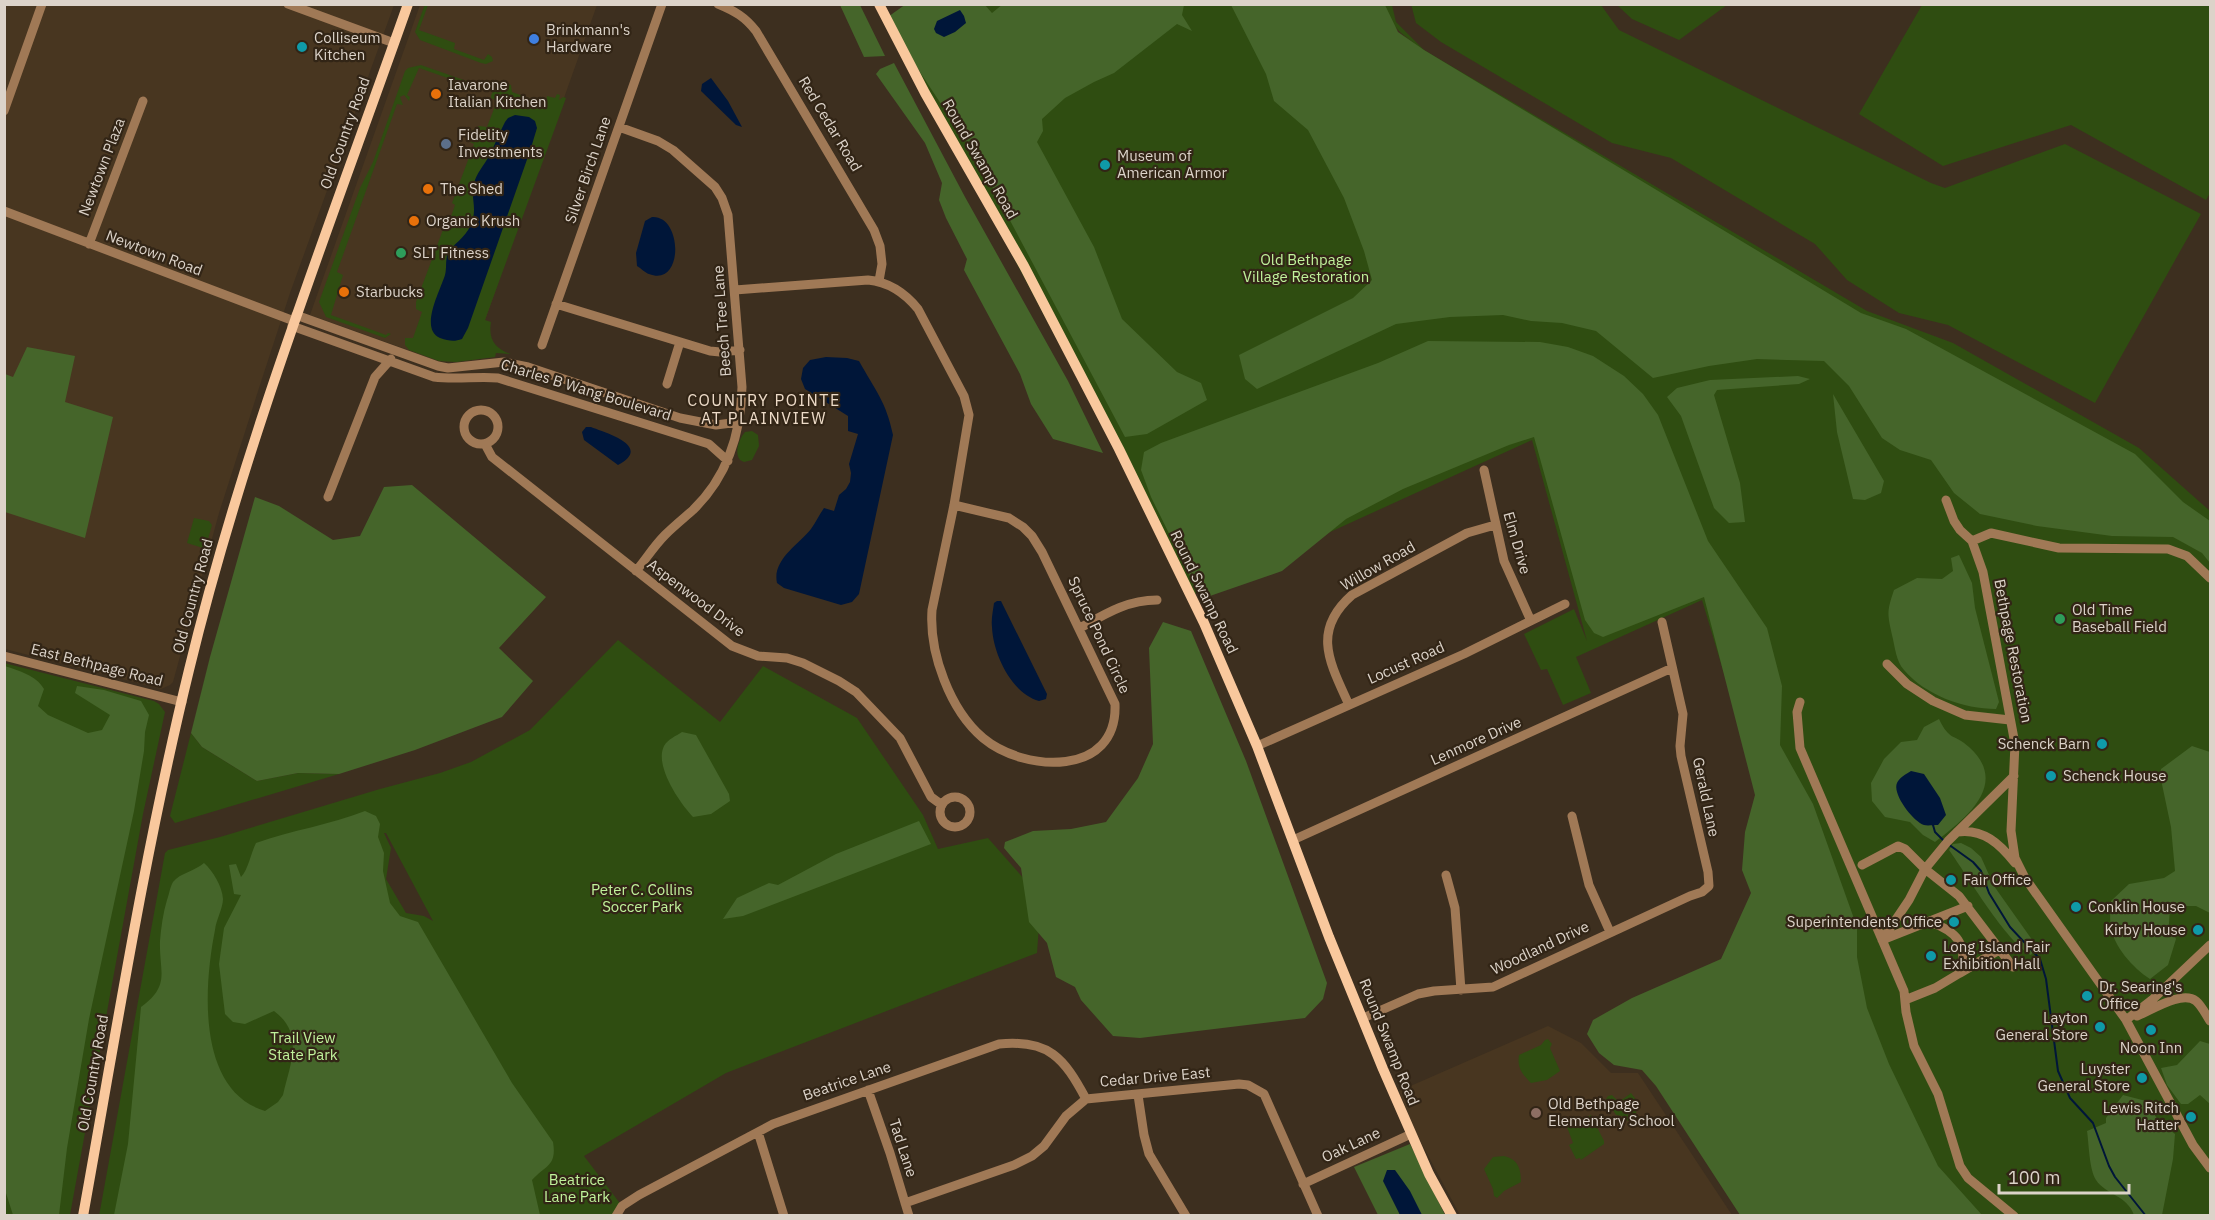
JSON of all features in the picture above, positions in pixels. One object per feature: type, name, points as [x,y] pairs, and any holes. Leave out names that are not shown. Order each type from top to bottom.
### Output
[{"type":"main road","name":"Old Country Road","points":[[83,1215],[140,898],[188,672],[229,524],[294,321],[408,4]]},
{"type":"main road","name":"Round Swamp Road","points":[[879,4],[925,93],[1024,267],[1119,449],[1204,623],[1257,746],[1329,937],[1411,1134],[1452,1215]]},
{"type":"street","points":[[4,111],[42,4]]},
{"type":"street","points":[[288,4],[394,43]]},
{"type":"street","name":"Silver Birch Lane","points":[[542,345],[662,4]]},
{"type":"street","name":"Red Cedar Road","points":[[718,4],[746,19],[756,31],[843,175],[874,230],[880,246],[882,264],[879,281]]},
{"type":"street","name":"Newtown Plaza","points":[[89,244],[143,101]]},
{"type":"street","name":"Beech Tree Lane","points":[[619,127],[658,141],[673,150],[715,187],[722,198],[728,215],[742,387],[739,422],[728,461],[701,500],[664,535],[636,571]]},
{"type":"street","name":"Newtown Road","points":[[4,212],[294,321]]},
{"type":"street","name":"Spruce Pond Circle","points":[[735,290],[842,281],[879,281],[909,297],[918,309],[964,396],[969,415],[954,505],[932,610],[936,658],[959,709],[983,738],[1001,750],[1022,759],[1042,762],[1079,758],[1094,752],[1105,743],[1112,732],[1116,718],[1115,704],[1042,552],[1023,526],[1009,518],[954,505]]},
{"type":"street","points":[[556,304],[710,351],[740,350]]},
{"type":"street","name":"Charles B Wang Boulevard","points":[[294,321],[448,368],[504,362],[539,371],[680,418],[716,425],[739,422]]},
{"type":"street","name":"Charles B Wang Boulevard","points":[[294,321],[423,374],[446,379],[498,378],[709,444],[728,461]]},
{"type":"street","points":[[667,384],[680,342]]},
{"type":"street","points":[[328,497],[375,377],[390,362],[394,350]]},
{"type":"street","name":"Aspenwood Drive","points":[[484,444],[492,457],[732,646],[758,656],[787,658],[803,663],[856,692],[900,738],[931,797],[942,805]]},
{"type":"street","name":"Elm Drive","points":[[1484,470],[1508,574],[1531,621]]},
{"type":"street","name":"Bethpage Restoration","points":[[1946,500],[1954,521],[1972,541],[1983,572],[2015,744],[2011,831],[2016,858],[2025,878],[2126,1020],[2193,1145],[2211,1168]]},
{"type":"street","name":"Willow Road","points":[[1349,705],[1328,651],[1328,630],[1338,610],[1352,595],[1467,533],[1495,525]]},
{"type":"street","points":[[1972,541],[1991,532],[2059,548],[2168,549],[2187,556],[2211,578]]},
{"type":"street","points":[[1080,628],[1122,605],[1142,600],[1157,600]]},
{"type":"street","name":"Locust Road","points":[[1257,746],[1464,654],[1565,604]]},
{"type":"street","name":"Gerald Lane","points":[[1662,622],[1683,714],[1681,756],[1708,872]]},
{"type":"street","name":"East Bethpage Road","points":[[4,657],[182,702]]},
{"type":"street","points":[[1887,664],[1907,684],[1933,701],[1965,715],[2010,720]]},
{"type":"street","name":"Lenmore Drive","points":[[1293,840],[1672,668]]},
{"type":"street","points":[[1800,702],[1797,712],[1800,748],[1904,991],[1914,1046],[1938,1094],[1960,1166],[1968,1178],[2014,1215]]},
{"type":"street","points":[[1882,940],[1909,900],[1925,869],[1957,831],[2014,776]]},
{"type":"street","points":[[1572,816],[1589,885],[1610,932]]},
{"type":"street","points":[[1957,831],[1974,832],[1986,836],[2006,851],[2020,868]]},
{"type":"street","points":[[1862,865],[1898,846],[1905,849],[1925,869],[1959,896],[2013,967]]},
{"type":"street","name":"Woodland Drive","points":[[1363,1018],[1418,994],[1494,987],[1610,932],[1702,892],[1709,886],[1708,872]]},
{"type":"street","points":[[1446,875],[1455,908],[1461,990]]},
{"type":"street","points":[[1882,940],[1968,906]]},
{"type":"street","points":[[1930,922],[1946,927],[1958,938],[1962,948],[1963,962],[1960,973]]},
{"type":"street","points":[[2126,1020],[2163,990],[2211,945]]},
{"type":"street","points":[[1905,1000],[1935,987],[1999,950]]},
{"type":"street","points":[[2163,990],[2171,1001]]},
{"type":"street","points":[[2126,1020],[2186,997],[2196,1001],[2211,1021]]},
{"type":"street","name":"Beatrice Lane","points":[[616,1215],[622,1206],[639,1195],[790,1117],[984,1048],[1016,1042],[1040,1047],[1053,1054],[1068,1067],[1086,1099]]},
{"type":"street","name":"Cedar Drive East","points":[[905,1203],[1014,1165],[1032,1156],[1044,1146],[1066,1116],[1086,1099],[1239,1084],[1248,1085],[1260,1091],[1269,1103],[1303,1184]]},
{"type":"street","name":"Tad Lane","points":[[868,1089],[909,1215]]},
{"type":"street","points":[[1138,1095],[1149,1154],[1185,1215]]},
{"type":"street","points":[[758,1132],[784,1215]]},
{"type":"street","name":"Oak Lane","points":[[1303,1184],[1411,1134]]},
{"type":"street","points":[[1303,1184],[1318,1215]]},
{"type":"shaded area","points":[[4,5],[394,5],[290,293],[219,513],[173,682],[161,689],[5,649]]},
{"type":"shaded area","points":[[420,5],[597,5],[484,323],[495,357],[456,362],[439,361],[310,315]]},
{"type":"shaded area","name":"Old Bethpage Elementary School","points":[[1548,1026],[1581,1043],[1611,1073],[1638,1073],[1732,1215],[1460,1215],[1417,1135],[1399,1091]]},
{"type":"green space","points":[[425,4],[428,5],[419,30],[455,43],[454,49],[484,60],[488,54],[493,61],[486,64],[481,63],[420,40],[415,32]]},
{"type":"green space","points":[[906,4],[985,5],[992,13],[1003,4],[1184,5],[1182,15],[1192,31],[1177,24],[1114,73],[1065,98],[1042,119],[1043,131],[1037,142],[1094,247],[1122,319],[1177,372],[1201,383],[1207,400],[1147,434],[1125,437],[988,179],[984,156],[976,157],[885,19]]},
{"type":"green space","points":[[1411,4],[1601,5],[1619,30],[1945,188],[2065,144],[2201,214],[2095,403],[1948,325],[1899,313],[1847,280],[1815,244],[1671,158],[1612,143],[1441,42],[1416,23]]},
{"type":"green space","points":[[840,5],[860,5],[885,56],[864,57]]},
{"type":"green space","name":"Old Bethpage Village Restoration","points":[[985,5],[1347,5],[1414,43],[1392,22],[1385,5],[1392,5],[1396,22],[1424,50],[1867,311],[1953,343],[2139,448],[2210,511],[2210,1215],[1945,1215],[1782,867],[1702,600],[1576,657],[1591,693],[1563,705],[1547,669],[1541,670],[1524,634],[1574,609],[1587,641],[1532,440],[1192,595],[917,75],[992,14]]},
{"type":"green space","points":[[1231,5],[1385,5],[1398,32],[1424,50],[1861,313],[1906,329],[2135,454],[2183,502],[2210,521],[2210,563],[2202,553],[2173,537],[2112,536],[2037,526],[1980,514],[1954,493],[1931,460],[1900,450],[1882,438],[1849,386],[1824,361],[1757,359],[1653,378],[1596,331],[1562,323],[1531,321],[1503,315],[1450,317],[1396,324],[1257,389],[1245,379],[1239,355],[1353,298],[1372,280],[1364,251],[1344,198],[1308,130],[1274,101],[1266,74]]},
{"type":"green space","points":[[1617,5],[1727,5],[1679,40],[1632,19]]},
{"type":"green space","points":[[1922,5],[2210,5],[2210,193],[2206,200],[2071,125],[1943,166],[1859,114]]},
{"type":"green space","points":[[894,63],[965,197],[1068,381],[1103,453],[1053,439],[1031,404],[1020,374],[964,270],[967,259],[939,200],[942,183],[925,143],[876,74],[880,69]]},
{"type":"green space","points":[[421,65],[475,84],[479,89],[419,68],[407,95],[410,97],[409,101],[404,95],[400,97],[403,105],[397,104],[337,272],[343,275],[331,315],[386,335],[391,334],[385,338],[326,317],[319,302],[405,71]]},
{"type":"green space","points":[[502,82],[511,85],[512,92],[546,104],[547,96],[555,98],[557,94],[560,95],[559,100],[566,98],[485,320],[491,322],[492,338],[497,346],[511,354],[496,353],[495,357],[456,362],[439,361],[409,350],[405,345],[405,338],[413,338],[422,312],[416,309],[416,302],[444,227],[447,228],[455,205],[452,203],[474,144],[470,142],[473,133],[470,132],[479,126],[487,127],[497,101],[491,98],[492,93]]},
{"type":"green space","points":[[1428,341],[1540,342],[1568,347],[1593,356],[1624,376],[1643,394],[1658,415],[1708,541],[1767,628],[1782,686],[1780,745],[1813,804],[1857,927],[1857,957],[1867,1008],[1889,1064],[1938,1166],[1982,1215],[1740,1215],[1656,1086],[1642,1070],[1614,1065],[1599,1053],[1587,1034],[1593,1020],[1632,998],[1721,959],[1751,893],[1742,870],[1745,832],[1755,795],[1704,597],[1603,637],[1594,633],[1585,620],[1534,437],[1403,489],[1346,519],[1282,571],[1207,597],[1192,580],[1151,497],[1141,470],[1144,452],[1161,443],[1378,363]]},
{"type":"green space","points":[[27,347],[75,356],[65,402],[113,417],[85,538],[5,512],[5,374],[13,377]]},
{"type":"green space","points":[[1798,376],[1810,379],[1799,384],[1717,390],[1714,395],[1740,483],[1745,522],[1729,523],[1714,508],[1681,416],[1667,397],[1677,388],[1710,380]]},
{"type":"green space","points":[[1833,394],[1884,481],[1881,493],[1865,500],[1853,499],[1837,432]]},
{"type":"green space","points":[[752,431],[758,435],[759,446],[752,460],[744,462],[738,457],[738,446],[745,432]]},
{"type":"green space","points":[[412,485],[546,597],[499,648],[533,681],[502,717],[415,750],[339,774],[298,773],[257,781],[202,747],[191,733],[255,497],[279,506],[333,540],[360,536],[384,487]]},
{"type":"green space","points":[[194,518],[209,521],[212,525],[206,546],[203,548],[187,543]]},
{"type":"green space","points":[[1959,555],[1972,583],[1975,608],[1999,702],[1996,709],[1958,703],[1923,687],[1904,670],[1895,649],[1888,612],[1894,590],[1917,578],[1942,579],[1953,571],[1951,558]]},
{"type":"green space","points":[[1163,622],[1191,631],[1246,761],[1327,983],[1323,999],[1305,1018],[1140,1038],[1113,1036],[1081,1000],[1075,987],[1056,977],[1047,943],[1029,922],[1021,868],[1004,848],[1005,842],[1033,831],[1071,829],[1106,822],[1138,778],[1153,744],[1149,648]]},
{"type":"green space","points":[[618,640],[720,722],[763,666],[857,718],[923,815],[938,849],[988,838],[1041,898],[1037,953],[726,1073],[584,1156],[622,1206],[615,1215],[99,1216],[165,853],[168,850],[440,773],[471,762],[530,730]],"holes":[[[384,833],[433,921],[424,916],[406,913],[386,879],[391,848]]]},
{"type":"green space","points":[[4,663],[154,701],[165,712],[143,814],[70,1215],[5,1215]]},
{"type":"green space","points":[[5,666],[27,674],[41,684],[44,689],[38,706],[48,715],[88,733],[102,730],[110,715],[75,693],[77,686],[104,690],[141,701],[149,715],[134,811],[89,1019],[67,1148],[59,1215],[13,1215],[5,1190]]},
{"type":"green space","points":[[1939,719],[1949,734],[1969,747],[1981,761],[1985,774],[1984,787],[1979,799],[1959,822],[1935,842],[1923,835],[1910,822],[1885,817],[1872,801],[1871,783],[1884,759],[1901,742],[1917,740],[1924,727]]},
{"type":"green space","points":[[682,732],[696,735],[729,794],[730,801],[711,814],[693,817],[675,794],[665,774],[662,764],[664,746]]},
{"type":"green space","points":[[191,733],[202,747],[257,781],[298,773],[339,774],[175,823],[170,816]]},
{"type":"green space","points":[[2192,746],[2210,752],[2210,913],[2196,906],[2170,906],[2169,924],[2176,939],[2168,965],[2150,979],[2131,963],[2116,941],[2110,923],[2111,901],[2129,884],[2164,878],[2175,871],[2171,827],[2160,775],[2161,769]]},
{"type":"green space","name":"Trail View State Park","points":[[365,811],[376,816],[380,824],[378,837],[384,853],[383,871],[390,903],[400,916],[418,922],[512,1083],[553,1142],[552,1161],[532,1180],[540,1215],[114,1215],[128,1144],[141,1007],[160,985],[160,941],[166,905],[173,882],[204,863],[219,884],[223,899],[216,926],[208,979],[210,1033],[216,1059],[227,1082],[243,1099],[265,1111],[278,1102],[283,1095],[293,1050],[292,1040],[284,1020],[274,1011],[245,1024],[233,1022],[225,1014],[219,964],[224,928],[241,895],[234,894],[229,865],[236,864],[241,877],[256,843]]},
{"type":"green space","points":[[919,821],[931,844],[743,916],[723,919],[737,898],[769,883],[778,885],[836,854]]},
{"type":"green space","points":[[1961,843],[1981,857],[1994,886],[2035,944],[2031,955],[2010,937],[1999,923],[1949,850],[1953,844]]},
{"type":"green space","points":[[1548,1039],[1552,1044],[1550,1048],[1560,1071],[1547,1080],[1531,1083],[1521,1070],[1519,1055],[1541,1045]]},
{"type":"green space","points":[[2200,1041],[2210,1044],[2210,1104],[2200,1095],[2188,1104],[2181,1104],[2167,1085],[2161,1068],[2177,1065]]},
{"type":"green space","points":[[1631,1093],[1638,1102],[1635,1118],[1628,1121],[1616,1115],[1606,1099],[1612,1095],[1619,1102]]},
{"type":"green space","points":[[2123,1095],[2146,1101],[2159,1122],[2175,1134],[2173,1159],[2162,1215],[2134,1215],[2127,1203],[2100,1185],[2094,1175],[2087,1131],[2106,1123],[2106,1118]]},
{"type":"green space","points":[[1591,1115],[1604,1144],[1581,1160],[1576,1159],[1569,1145],[1573,1143],[1567,1127]]},
{"type":"green space","points":[[1410,1144],[1445,1215],[1422,1215],[1419,1210],[1399,1212],[1400,1215],[1378,1215],[1354,1167]]},
{"type":"green space","points":[[1493,1157],[1509,1157],[1518,1165],[1521,1182],[1504,1191],[1497,1198],[1494,1196],[1484,1169]]},
{"type":"water","points":[[960,10],[966,23],[944,37],[936,33],[934,29],[937,21]]},
{"type":"water","points":[[711,78],[728,101],[742,127],[736,125],[701,91],[702,84]]},
{"type":"water","points":[[515,115],[529,117],[535,121],[537,128],[530,151],[468,328],[462,339],[451,341],[440,338],[431,327],[431,318],[445,275],[447,256],[471,225],[474,213],[475,180],[505,122]]},
{"type":"water","points":[[652,217],[662,219],[670,227],[674,238],[674,262],[669,271],[660,275],[648,273],[637,266],[636,253],[645,221]]},
{"type":"water","points":[[826,357],[859,361],[883,404],[893,435],[859,594],[852,602],[841,605],[784,588],[777,583],[776,575],[787,553],[811,529],[824,508],[834,511],[839,495],[850,482],[849,464],[858,434],[848,431],[848,416],[805,389],[801,379],[803,368],[810,360]]},
{"type":"water","points":[[586,427],[623,441],[629,446],[631,452],[628,458],[618,465],[584,440],[582,432]]},
{"type":"water","points":[[1001,601],[1047,694],[1046,699],[1039,701],[1020,690],[1000,660],[993,638],[992,624],[994,603]]},
{"type":"water","points":[[1911,771],[1924,774],[1940,798],[1946,815],[1938,825],[1925,825],[1919,822],[1900,800],[1896,788],[1897,783]]},
{"type":"water","points":[[1387,1170],[1395,1170],[1410,1191],[1422,1215],[1400,1215],[1383,1181]]},
{"type":"waterway","points":[[1933,825],[1935,832],[1944,841]]},
{"type":"waterway","points":[[1948,844],[1973,862],[1981,871],[1989,893],[2010,927],[2040,959],[2046,979],[2058,1071],[2070,1098],[2093,1123],[2115,1177],[2146,1216]]},
{"type":"place","name":"Brinkmann's Hardware","points":[[534,39]]},
{"type":"place","name":"Colliseum Kitchen","points":[[302,47]]},
{"type":"place","name":"Iavarone Italian Kitchen","points":[[436,94]]},
{"type":"place","name":"Fidelity Investments","points":[[446,144]]},
{"type":"place","name":"Museum of American Armor","points":[[1105,165]]},
{"type":"place","name":"The Shed","points":[[428,189]]},
{"type":"place","name":"Organic Krush","points":[[414,221]]},
{"type":"place","name":"SLT Fitness","points":[[401,253]]},
{"type":"place","name":"Starbucks","points":[[344,292]]},
{"type":"place","name":"Old Time Baseball Field","points":[[2060,619]]},
{"type":"place","name":"Schenck Barn","points":[[2102,744]]},
{"type":"place","name":"Schenck House","points":[[2051,776]]},
{"type":"place","name":"Fair Office","points":[[1951,880]]},
{"type":"place","name":"Conklin House","points":[[2076,907]]},
{"type":"place","name":"Superintendents Office","points":[[1954,922]]},
{"type":"place","name":"Kirby House","points":[[2198,930]]},
{"type":"place","name":"Long Island Fair Exhibition Hall","points":[[1931,956]]},
{"type":"place","name":"Dr. Searing's Office","points":[[2087,996]]},
{"type":"place","name":"Layton General Store","points":[[2100,1027]]},
{"type":"place","name":"Noon Inn","points":[[2151,1030]]},
{"type":"place","name":"Luyster General Store","points":[[2142,1078]]},
{"type":"place","name":"Old Bethpage Elementary School","points":[[1536,1113]]},
{"type":"place","name":"Lewis Ritch Hatter","points":[[2191,1117]]},
{"type":"district","name":"COUNTRY POINTE AT PLAINVIEW","points":[[764,409]]},
{"type":"park label","name":"Peter C. Collins Soccer Park","points":[[642,898]]},
{"type":"park label","name":"Beatrice Lane Park","points":[[577,1188]]}]
